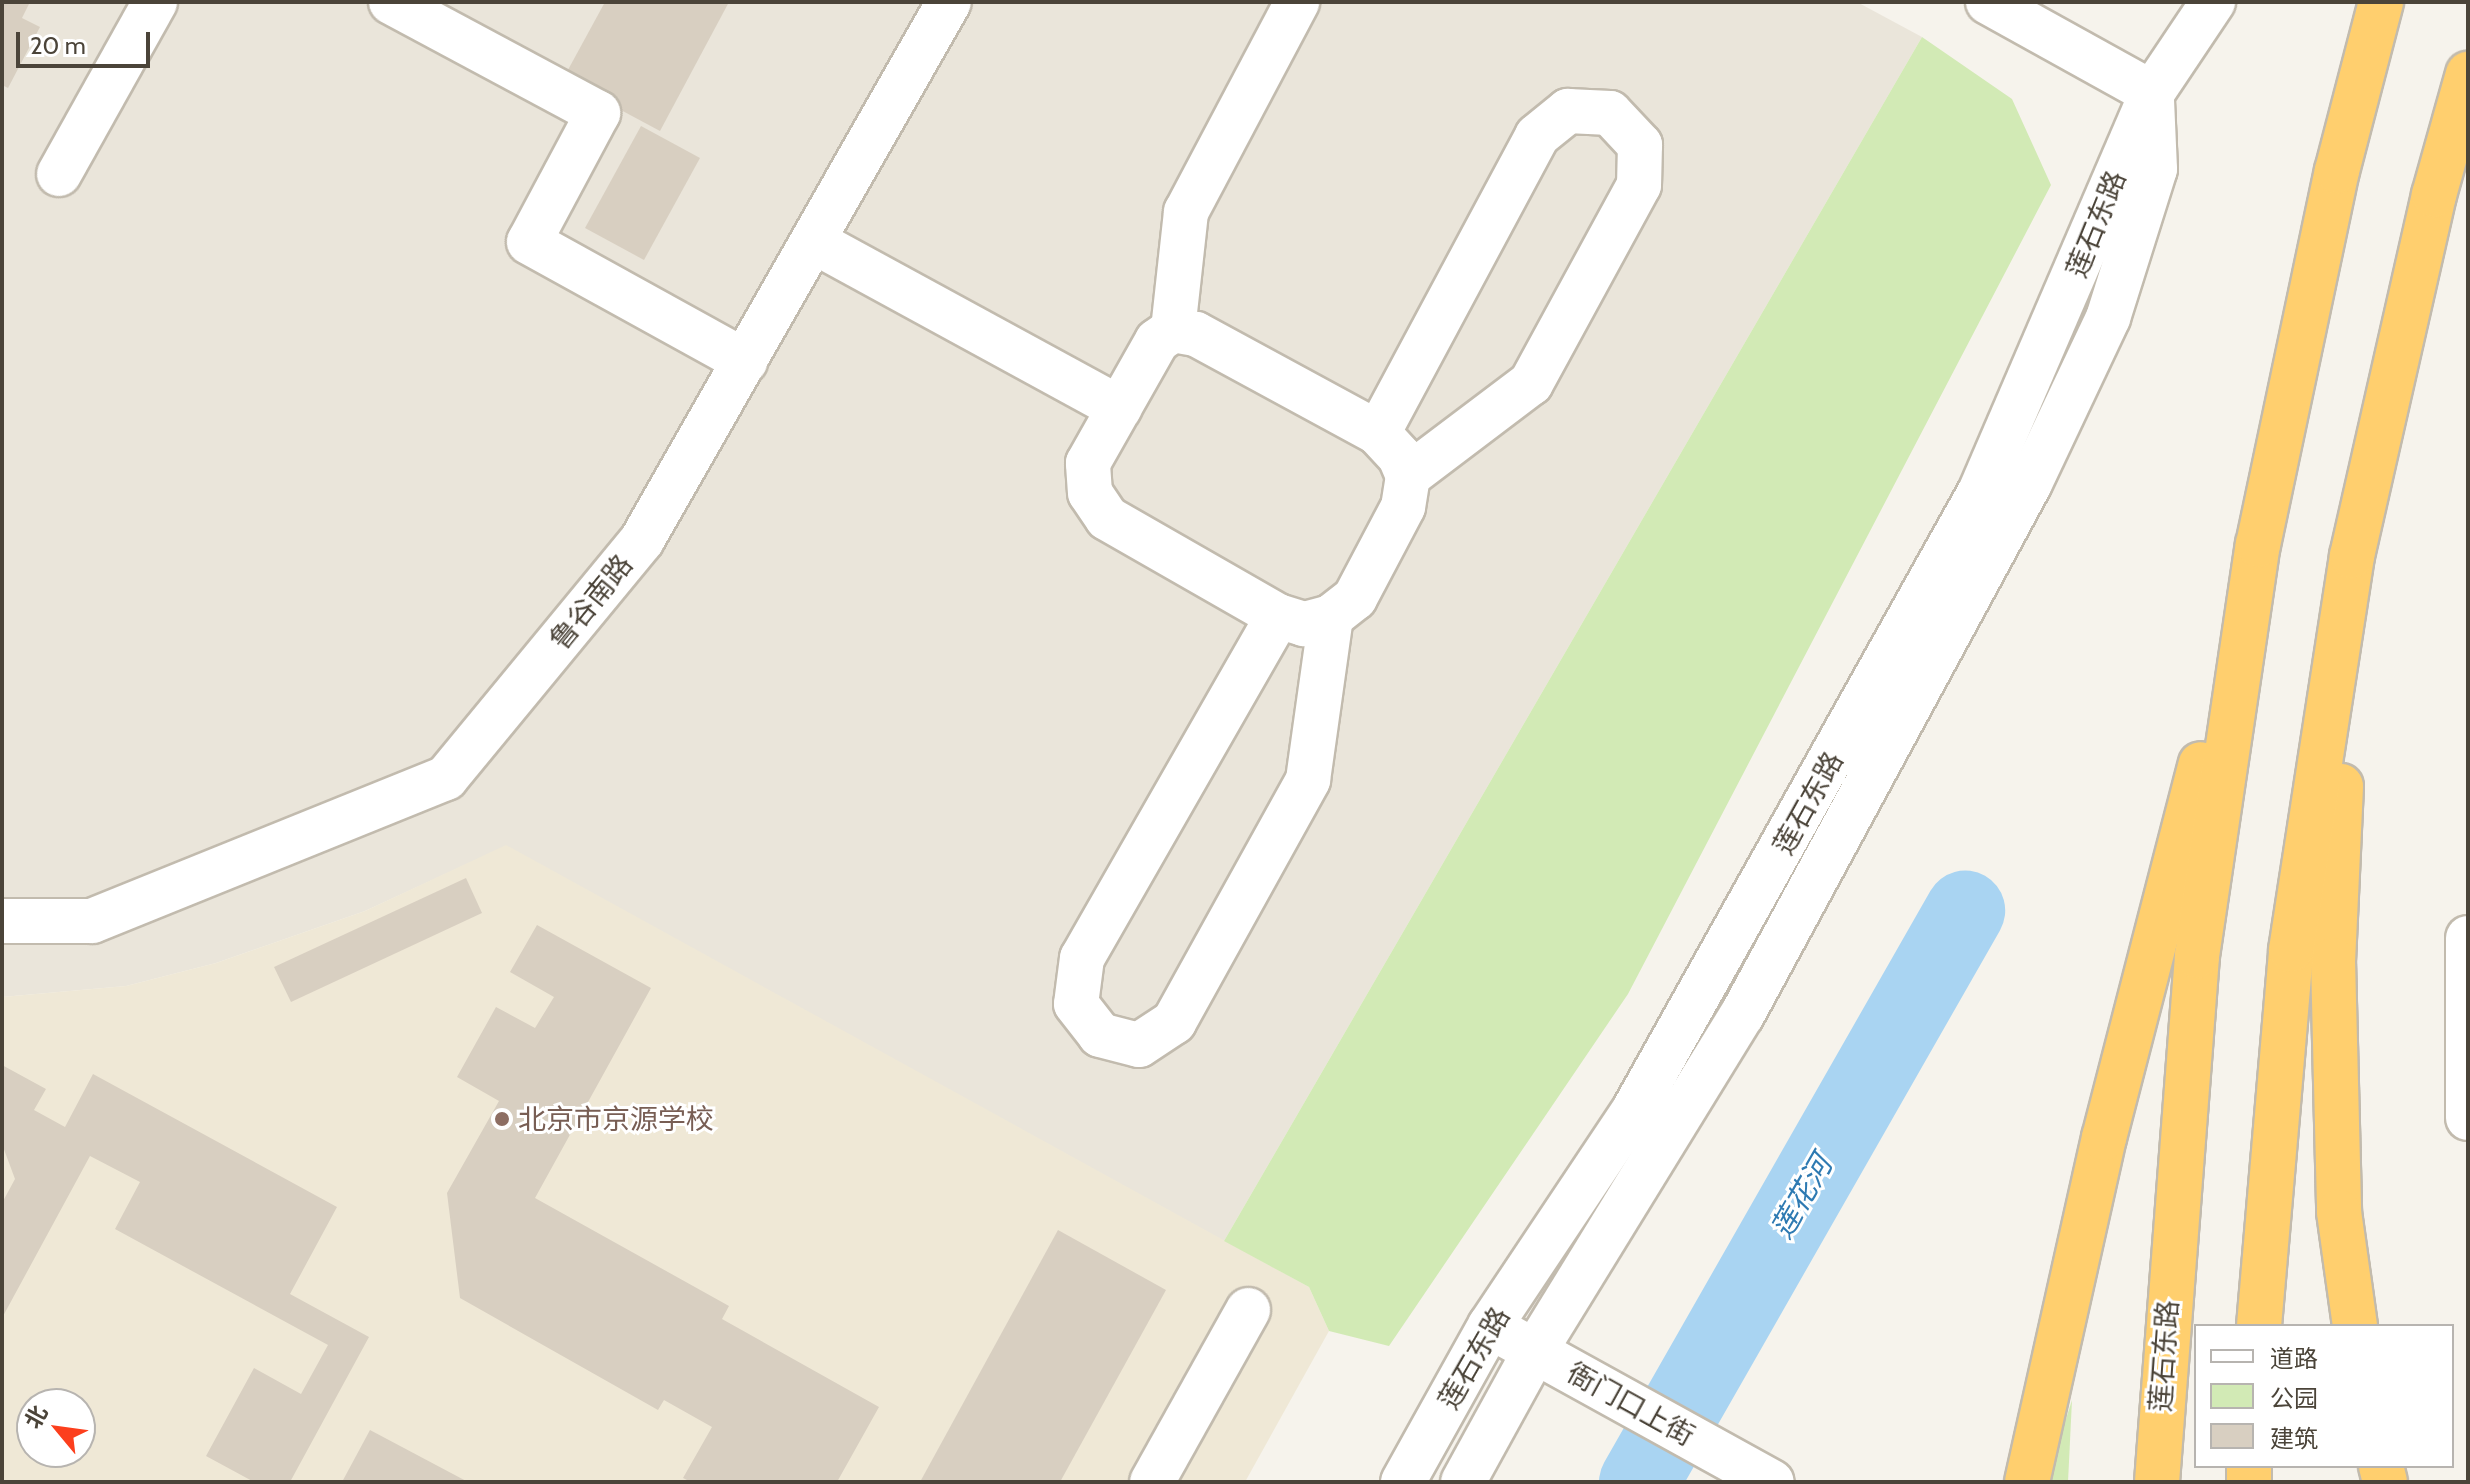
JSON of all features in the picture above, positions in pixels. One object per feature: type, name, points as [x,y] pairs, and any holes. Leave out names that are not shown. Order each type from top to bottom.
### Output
[{"type":"highway","name":"莲石东路","points":[[2157,1482],[2160,1403],[2197,956],[2258,545],[2337,171],[2381,2]]},
{"type":"highway","points":[[2259,1324],[2291,950],[2352,556],[2434,195],[2468,74]]},
{"type":"highway","points":[[2027,1482],[2108,1123],[2258,545]]},
{"type":"highway","points":[[2352,556],[2333,960],[2339,1212],[2355,1324]]},
{"type":"street","points":[[59,174],[155,2]]},
{"type":"street","points":[[391,2],[598,113],[529,242],[745,361]]},
{"type":"street","name":"鲁谷南路","points":[[2,921],[92,921],[446,778],[642,540],[949,2]]},
{"type":"street","points":[[1173,330],[1186,212],[1297,2]]},
{"type":"street","points":[[1988,2],[2152,93]]},
{"type":"street","name":"莲石东路","points":[[1403,1482],[1490,1326],[1634,1110],[1980,492],[2152,93],[2213,2]]},
{"type":"street","name":"莲石东路","points":[[1463,1482],[1535,1351],[1742,1015],[2030,483],[2108,318],[2155,169],[2152,93]]},
{"type":"street","points":[[1378,433],[1537,136],[1568,111],[1610,113],[1640,145],[1639,185],[1531,383],[1408,476]]},
{"type":"street","points":[[813,241],[1119,408]]},
{"type":"street","points":[[1173,330],[1196,334],[1378,433],[1400,457],[1408,476],[1403,507],[1355,598],[1331,617],[1304,624],[1278,616],[1107,518],[1090,493],[1088,463],[1119,408],[1157,341],[1173,330]]},
{"type":"street","points":[[1278,616],[1082,958],[1076,1004],[1100,1035],[1139,1045],[1174,1022],[1308,780],[1331,617]]},
{"type":"street","points":[[2468,938],[2468,1118]]},
{"type":"street","points":[[1152,1482],[1248,1310]]},
{"type":"street","name":"衙门口上街","points":[[1490,1326],[1772,1482]]},
{"type":"shaded area","points":[[2,2],[1857,2],[1922,37],[1224,1241],[506,846],[365,911],[216,963],[126,986],[2,997]]},
{"type":"shaded area","name":"北京市京源学校","points":[[506,845],[1309,1287],[1329,1331],[1245,1482],[2,1482],[2,997],[126,986],[216,963],[365,911]]},
{"type":"green space","points":[[1922,37],[2012,99],[2051,185],[1628,994],[1389,1346],[1329,1331],[1309,1287],[1224,1241]]},
{"type":"green space","points":[[2072,1400],[2068,1482],[2046,1482]]},
{"type":"building","points":[[2,2],[30,2],[22,18],[40,27],[8,88],[2,85]]},
{"type":"building","points":[[605,2],[729,2],[660,131],[563,79]]},
{"type":"building","points":[[641,126],[700,158],[644,260],[585,228]]},
{"type":"building","points":[[466,878],[482,913],[291,1002],[274,967]]},
{"type":"building","points":[[537,925],[651,988],[535,1198],[729,1306],[722,1319],[879,1407],[837,1482],[691,1482],[683,1478],[712,1427],[664,1400],[658,1410],[460,1298],[447,1193],[499,1101],[457,1077],[496,1007],[535,1028],[554,997],[510,972]]},
{"type":"building","points":[[2,1065],[46,1089],[34,1110],[65,1127],[93,1074],[337,1207],[290,1294],[369,1337],[290,1482],[254,1482],[206,1456],[254,1368],[301,1394],[328,1345],[115,1229],[140,1182],[90,1156],[2,1318],[2,1203],[15,1179],[2,1144]]},
{"type":"building","points":[[1058,1230],[1166,1290],[1060,1482],[920,1482]]},
{"type":"building","points":[[370,1430],[468,1482],[342,1482]]},
{"type":"waterway","name":"莲花河","points":[[1639,1482],[1965,911]]},
{"type":"place","name":"北京市京源学校","points":[[502,1119]]}]
